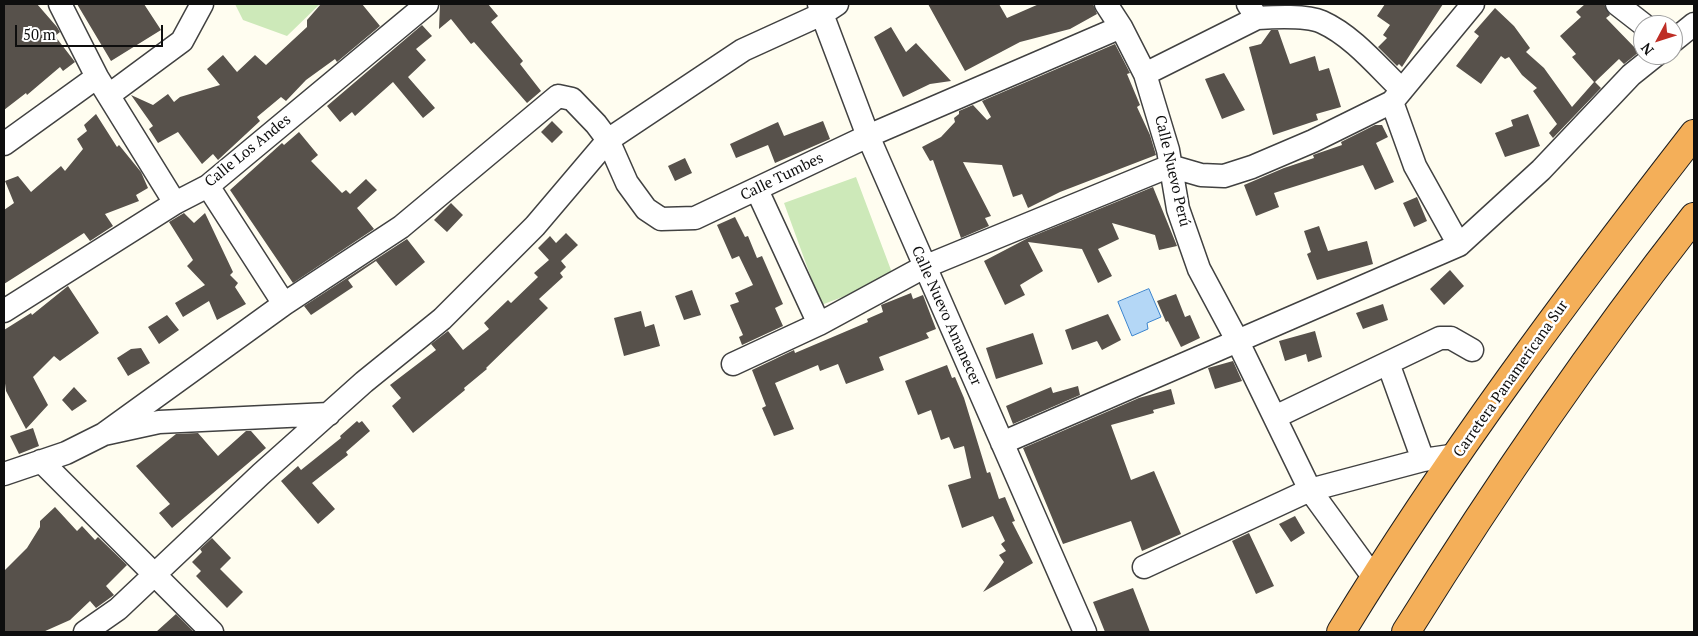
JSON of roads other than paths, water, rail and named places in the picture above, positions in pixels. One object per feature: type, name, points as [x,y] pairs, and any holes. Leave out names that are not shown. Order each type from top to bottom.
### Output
[{"type":"highway","name":"Carretera Panamericana Sur","points":[[1341,632],[1374,578],[1457,455],[1594,263],[1694,134]]},
{"type":"highway","points":[[1406,632],[1513,466],[1573,378],[1638,289],[1694,217]]},
{"type":"street","points":[[60,4],[103,86],[175,203]]},
{"type":"street","points":[[4,144],[182,41],[202,4]]},
{"type":"street","name":"Calle Los Andes","points":[[4,311],[175,203],[208,186],[427,4]]},
{"type":"street","name":"Calle Nuevo Perú","points":[[1106,4],[1121,27],[1145,74],[1158,110],[1178,209],[1199,269],[1237,340],[1310,490],[1374,578]]},
{"type":"street","points":[[733,364],[819,324],[924,267],[1170,166],[1201,175],[1224,176],[1252,167],[1304,145],[1397,96],[1473,4]]},
{"type":"street","points":[[1617,4],[1633,16]]},
{"type":"street","points":[[85,632],[118,609],[329,414],[442,319],[535,226],[608,140],[743,50],[826,7]]},
{"type":"street","name":"Calle Nuevo Amanecer","points":[[826,7],[868,136],[1085,632]]},
{"type":"street","points":[[1145,74],[1252,11],[1279,17],[1321,22],[1347,37],[1397,96],[1414,166],[1459,245]]},
{"type":"street","points":[[1683,33],[1694,24]]},
{"type":"street","name":"Calle Tumbes","points":[[608,140],[627,183],[646,209],[661,219],[695,218],[868,136],[1121,27]]},
{"type":"street","points":[[1002,443],[1459,245],[1541,170],[1631,76],[1644,65]]},
{"type":"street","points":[[4,474],[66,453],[104,434],[284,304],[401,227],[558,96],[572,99],[608,140]]},
{"type":"street","points":[[208,186],[284,304]]},
{"type":"street","points":[[757,190],[819,324]]},
{"type":"street","points":[[1275,417],[1440,338],[1450,338],[1472,350]]},
{"type":"street","points":[[1388,363],[1423,460]]},
{"type":"street","points":[[104,434],[159,422],[329,414]]},
{"type":"street","points":[[1144,567],[1310,490],[1423,460],[1457,455]]},
{"type":"street","points":[[41,462],[212,632]]},
{"type":"water","points":[[1149,289],[1161,317],[1147,323],[1148,329],[1132,336],[1118,302]]}]
